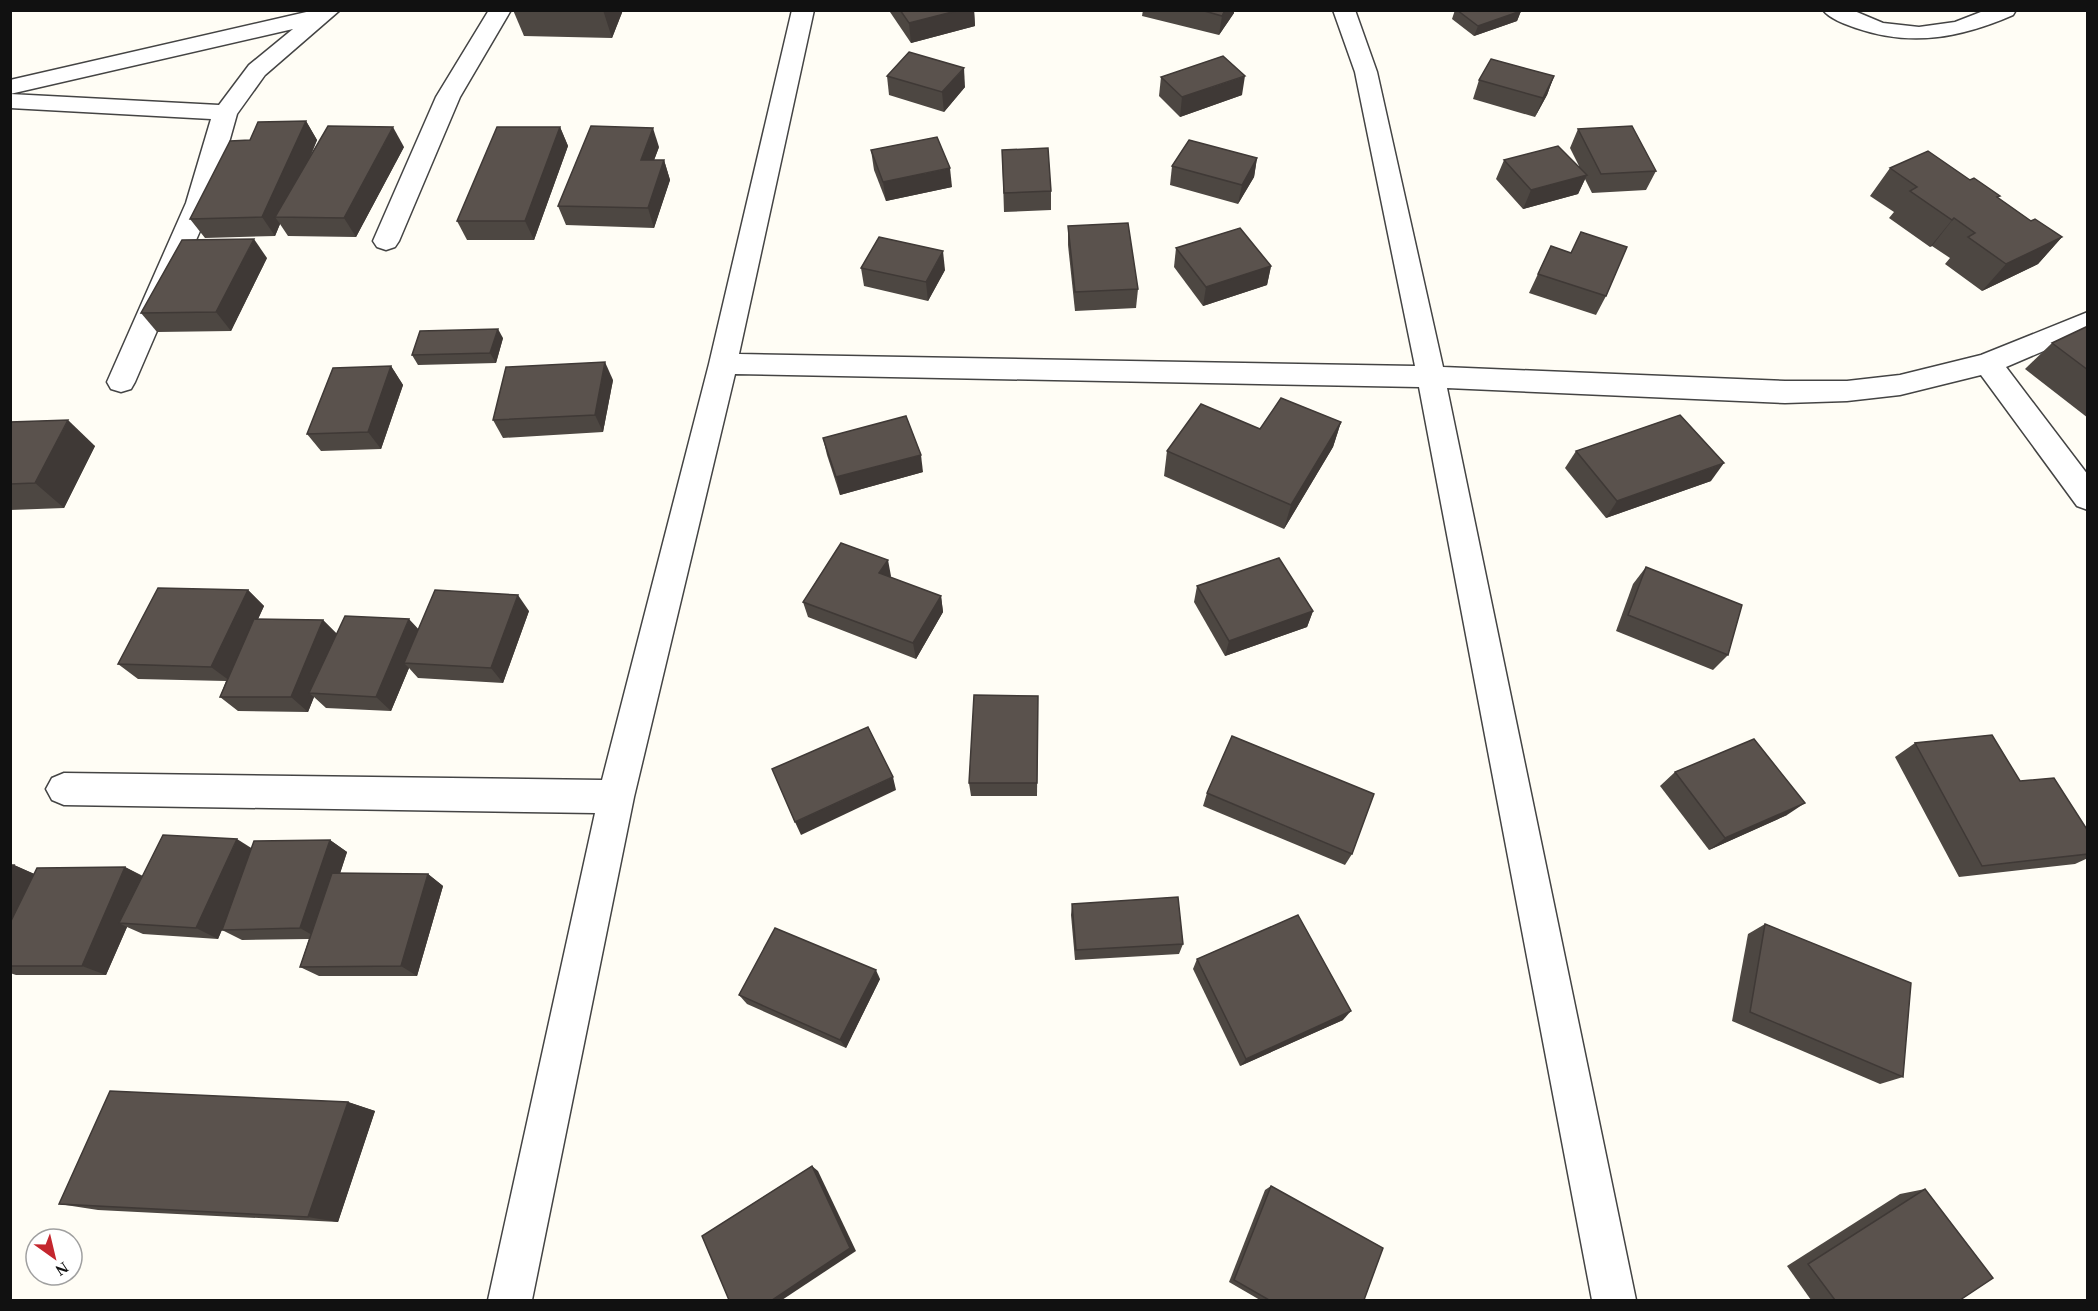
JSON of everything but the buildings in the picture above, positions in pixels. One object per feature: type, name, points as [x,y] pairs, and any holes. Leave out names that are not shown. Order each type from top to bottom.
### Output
[{"type":"street","points":[[386,241],[448,97],[500,10]]},
{"type":"street","points":[[510,1300],[616,797],[723,364],[803,10]]},
{"type":"street","points":[[1344,10],[1366,72],[1431,377],[1614,1300]]},
{"type":"street","points":[[1834,10],[1878,30],[1923,34],[1975,25],[2005,10]]},
{"type":"street","points":[[10,87],[326,13]]},
{"type":"street","points":[[121,382],[200,203],[225,113],[257,70],[326,13]]},
{"type":"street","points":[[10,101],[92,103],[225,113]]},
{"type":"street","points":[[723,364],[1431,377],[1785,392],[1847,391],[1900,385],[1988,363],[2088,321]]},
{"type":"street","points":[[1988,363],[2088,498]]},
{"type":"street","points":[[64,789],[616,797]]}]
